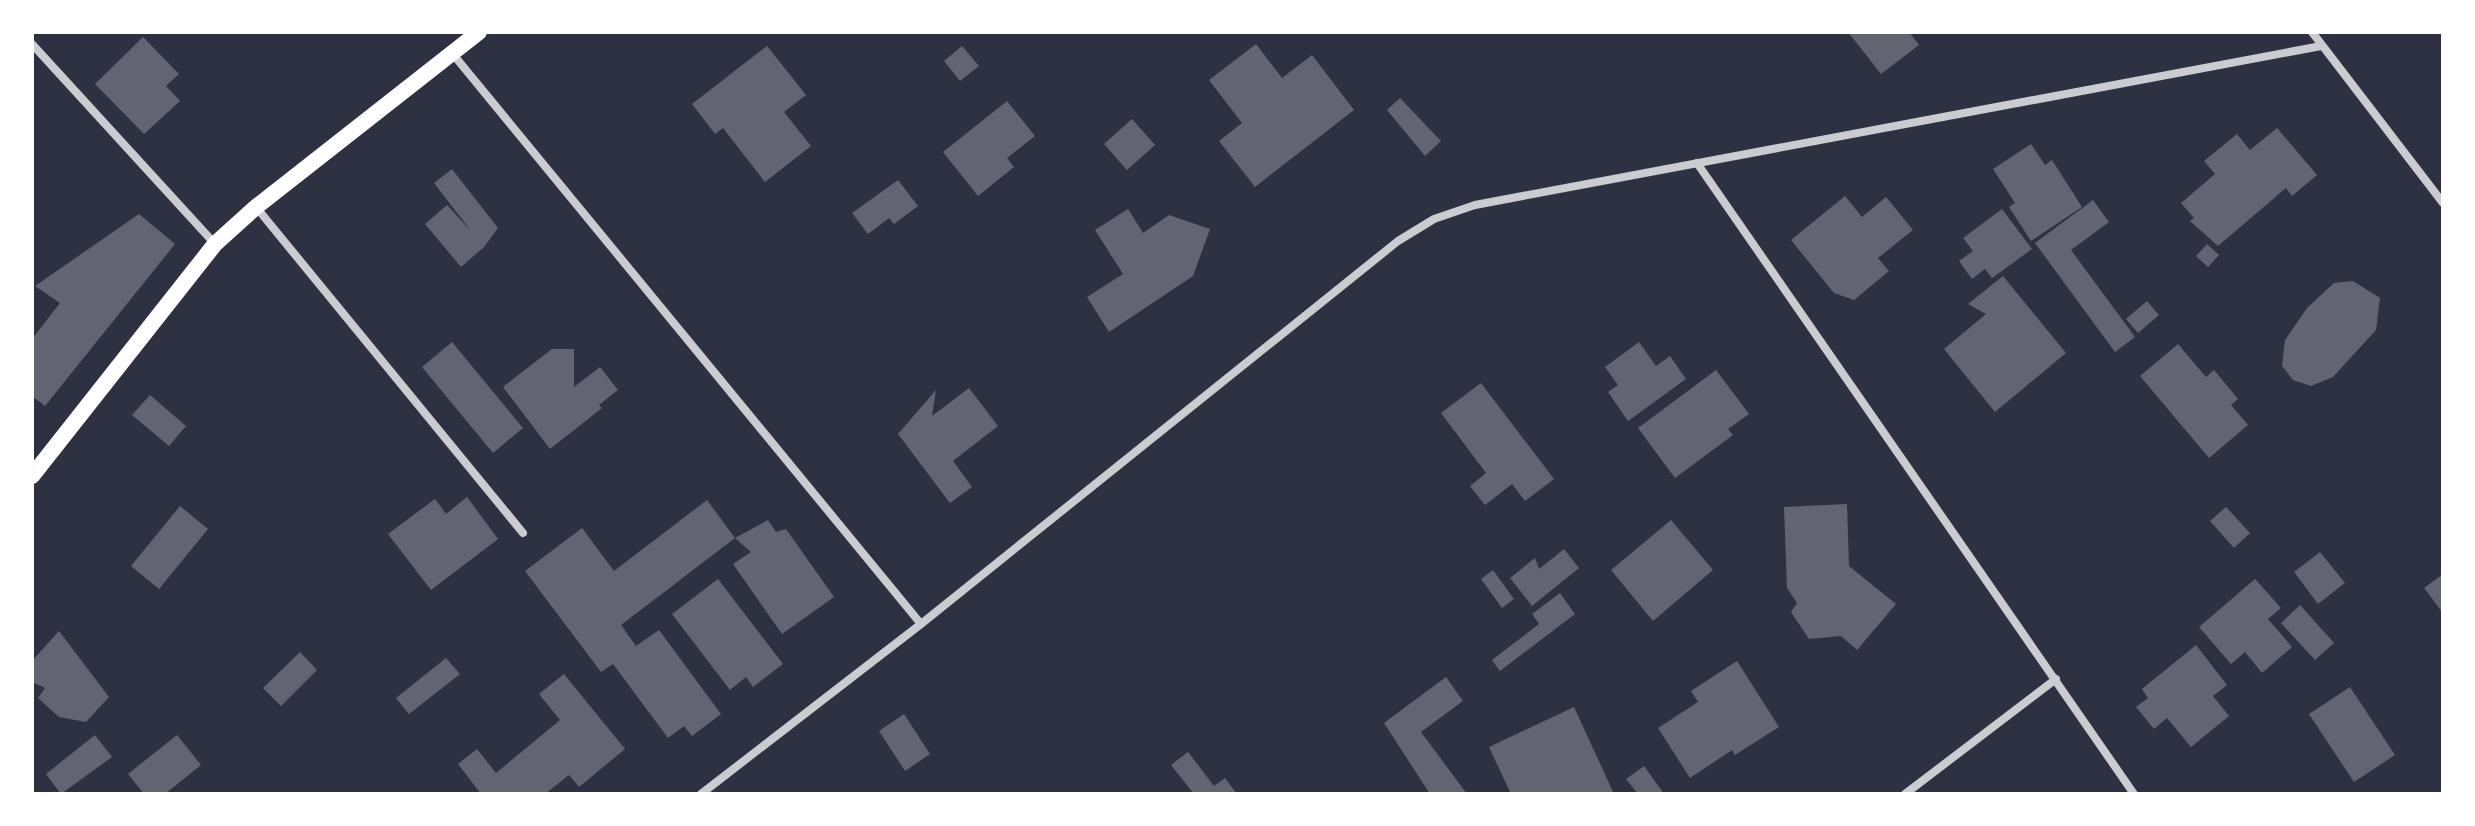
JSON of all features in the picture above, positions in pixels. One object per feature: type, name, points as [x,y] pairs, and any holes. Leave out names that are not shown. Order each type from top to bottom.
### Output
[{"type":"main road","points":[[32,476],[215,244],[256,207],[479,32]]},
{"type":"street","points":[[2312,32],[2443,203]]},
{"type":"street","points":[[32,44],[215,244]]},
{"type":"street","points":[[701,794],[921,624],[1398,241],[1434,219],[1475,205],[2321,46]]},
{"type":"street","points":[[452,53],[921,624]]},
{"type":"street","points":[[1697,163],[2134,794]]},
{"type":"street","points":[[256,207],[523,533]]},
{"type":"street","points":[[1905,794],[2056,679]]},
{"type":"building","points":[[1848,32],[1909,32],[1919,45],[1881,74]]},
{"type":"building","points":[[143,37],[179,74],[166,86],[180,101],[144,134],[95,84]]},
{"type":"building","points":[[1256,44],[1282,78],[1312,55],[1354,110],[1255,187],[1219,141],[1242,123],[1209,80]]},
{"type":"building","points":[[767,46],[806,95],[784,112],[811,146],[765,182],[723,128],[715,134],[692,104]]},
{"type":"building","points":[[962,46],[979,66],[960,81],[944,61]]},
{"type":"building","points":[[1400,98],[1441,141],[1425,156],[1387,110]]},
{"type":"building","points":[[1007,101],[1035,136],[1007,158],[1014,167],[978,196],[943,152]]},
{"type":"building","points":[[1132,119],[1155,145],[1127,170],[1104,144]]},
{"type":"building","points":[[2277,128],[2317,175],[2292,196],[2286,188],[2218,246],[2190,221],[2194,218],[2181,203],[2215,174],[2204,161],[2237,134],[2250,150]]},
{"type":"building","points":[[2031,144],[2045,165],[2052,160],[2082,207],[2031,241],[2009,207],[2015,203],[1993,169]]},
{"type":"building","points":[[452,169],[498,228],[484,247],[461,267],[425,224],[447,205],[471,231],[434,183]]},
{"type":"building","points":[[898,180],[918,206],[894,224],[889,218],[868,234],[852,213]]},
{"type":"building","points":[[1845,196],[1862,217],[1886,197],[1913,230],[1878,258],[1889,271],[1854,300],[1834,293],[1791,240]]},
{"type":"building","points":[[2093,200],[2109,222],[2071,250],[2135,337],[2115,352],[2035,243]]},
{"type":"building","points":[[1128,209],[1143,233],[1169,215],[1210,229],[1193,276],[1109,332],[1087,297],[1123,274],[1095,230]]},
{"type":"building","points":[[2002,209],[2032,249],[1992,278],[1985,269],[1972,279],[1959,261],[1973,251],[1963,238]]},
{"type":"building","points":[[139,214],[175,244],[45,406],[32,396],[32,339],[60,303],[35,286]]},
{"type":"building","points":[[2207,244],[2219,255],[2208,267],[2196,256]]},
{"type":"building","points":[[2003,276],[2066,353],[1995,412],[1944,349],[1986,314],[1968,304]]},
{"type":"building","points":[[2353,281],[2380,298],[2376,330],[2333,377],[2311,386],[2293,380],[2282,366],[2285,340],[2307,308],[2334,283]]},
{"type":"building","points":[[2147,301],[2159,315],[2138,333],[2126,319]]},
{"type":"building","points":[[452,342],[523,428],[493,453],[422,367]]},
{"type":"building","points":[[1639,342],[1656,366],[1670,356],[1686,379],[1628,421],[1608,392],[1618,385],[1605,367]]},
{"type":"building","points":[[2178,344],[2206,377],[2214,370],[2238,399],[2231,405],[2248,425],[2209,458],[2140,376]]},
{"type":"building","points":[[552,349],[574,349],[574,387],[600,367],[618,390],[599,405],[602,408],[550,449],[503,387]]},
{"type":"building","points":[[1716,370],[1749,414],[1728,429],[1733,435],[1675,478],[1638,428]]},
{"type":"building","points":[[1481,383],[1554,479],[1525,501],[1512,484],[1485,505],[1470,486],[1486,473],[1441,413]]},
{"type":"building","points":[[969,388],[998,426],[953,461],[972,487],[950,503],[898,434],[936,390],[932,416]]},
{"type":"building","points":[[150,395],[186,426],[169,446],[132,415]]},
{"type":"building","points":[[467,497],[498,539],[431,590],[388,534],[435,499],[446,514]]},
{"type":"building","points":[[707,500],[735,538],[621,625],[636,646],[659,630],[721,714],[692,736],[684,726],[668,738],[613,664],[601,672],[525,571],[582,528],[614,571]]},
{"type":"building","points":[[1847,504],[1849,566],[1896,604],[1857,650],[1841,636],[1809,639],[1791,612],[1797,603],[1787,588],[1784,507]]},
{"type":"building","points":[[180,506],[208,529],[159,589],[131,566]]},
{"type":"building","points":[[2226,507],[2250,533],[2234,548],[2210,521]]},
{"type":"building","points":[[768,520],[776,532],[786,529],[834,597],[782,634],[733,564],[751,552],[735,538]]},
{"type":"building","points":[[1671,520],[1713,570],[1653,621],[1611,570]]},
{"type":"building","points":[[1564,549],[1579,568],[1532,606],[1510,578],[1535,558],[1539,569]]},
{"type":"building","points":[[2320,552],[2345,583],[2318,604],[2294,572]]},
{"type":"building","points":[[1493,570],[1514,599],[1502,608],[1481,579]]},
{"type":"building","points":[[2443,574],[2443,613],[2424,588]]},
{"type":"building","points":[[718,579],[783,664],[753,687],[746,677],[730,690],[672,614]]},
{"type":"building","points":[[2255,579],[2281,608],[2268,619],[2292,647],[2262,673],[2245,652],[2231,664],[2199,627]]},
{"type":"building","points":[[1560,593],[1575,614],[1500,671],[1492,660],[1539,624],[1532,614]]},
{"type":"building","points":[[2300,605],[2334,643],[2315,660],[2281,623]]},
{"type":"building","points":[[59,631],[109,697],[86,722],[59,717],[38,698],[45,688],[32,682],[32,661]]},
{"type":"building","points":[[2196,645],[2227,685],[2213,696],[2229,716],[2191,747],[2167,718],[2154,729],[2136,707],[2148,698],[2142,689]]},
{"type":"building","points":[[300,652],[317,670],[281,706],[263,688]]},
{"type":"building","points":[[446,658],[460,674],[409,714],[396,698]]},
{"type":"building","points":[[1737,661],[1779,727],[1735,755],[1732,750],[1690,778],[1658,728],[1698,702],[1691,691]]},
{"type":"building","points":[[564,674],[625,749],[579,787],[569,775],[545,794],[481,794],[458,764],[477,749],[496,773],[560,720],[539,694]]},
{"type":"building","points":[[1446,677],[1463,701],[1421,732],[1467,794],[1430,794],[1384,723]]},
{"type":"building","points":[[2350,687],[2395,755],[2354,782],[2309,714]]},
{"type":"building","points":[[1574,707],[1614,794],[1511,794],[1489,747]]},
{"type":"building","points":[[904,714],[930,754],[905,771],[879,731]]},
{"type":"building","points":[[95,735],[112,757],[61,794],[46,774]]},
{"type":"building","points":[[177,735],[201,765],[165,794],[144,794],[128,774]]},
{"type":"building","points":[[1188,752],[1214,786],[1225,778],[1237,794],[1194,794],[1171,765]]},
{"type":"building","points":[[1644,766],[1664,794],[1638,794],[1626,779]]}]
